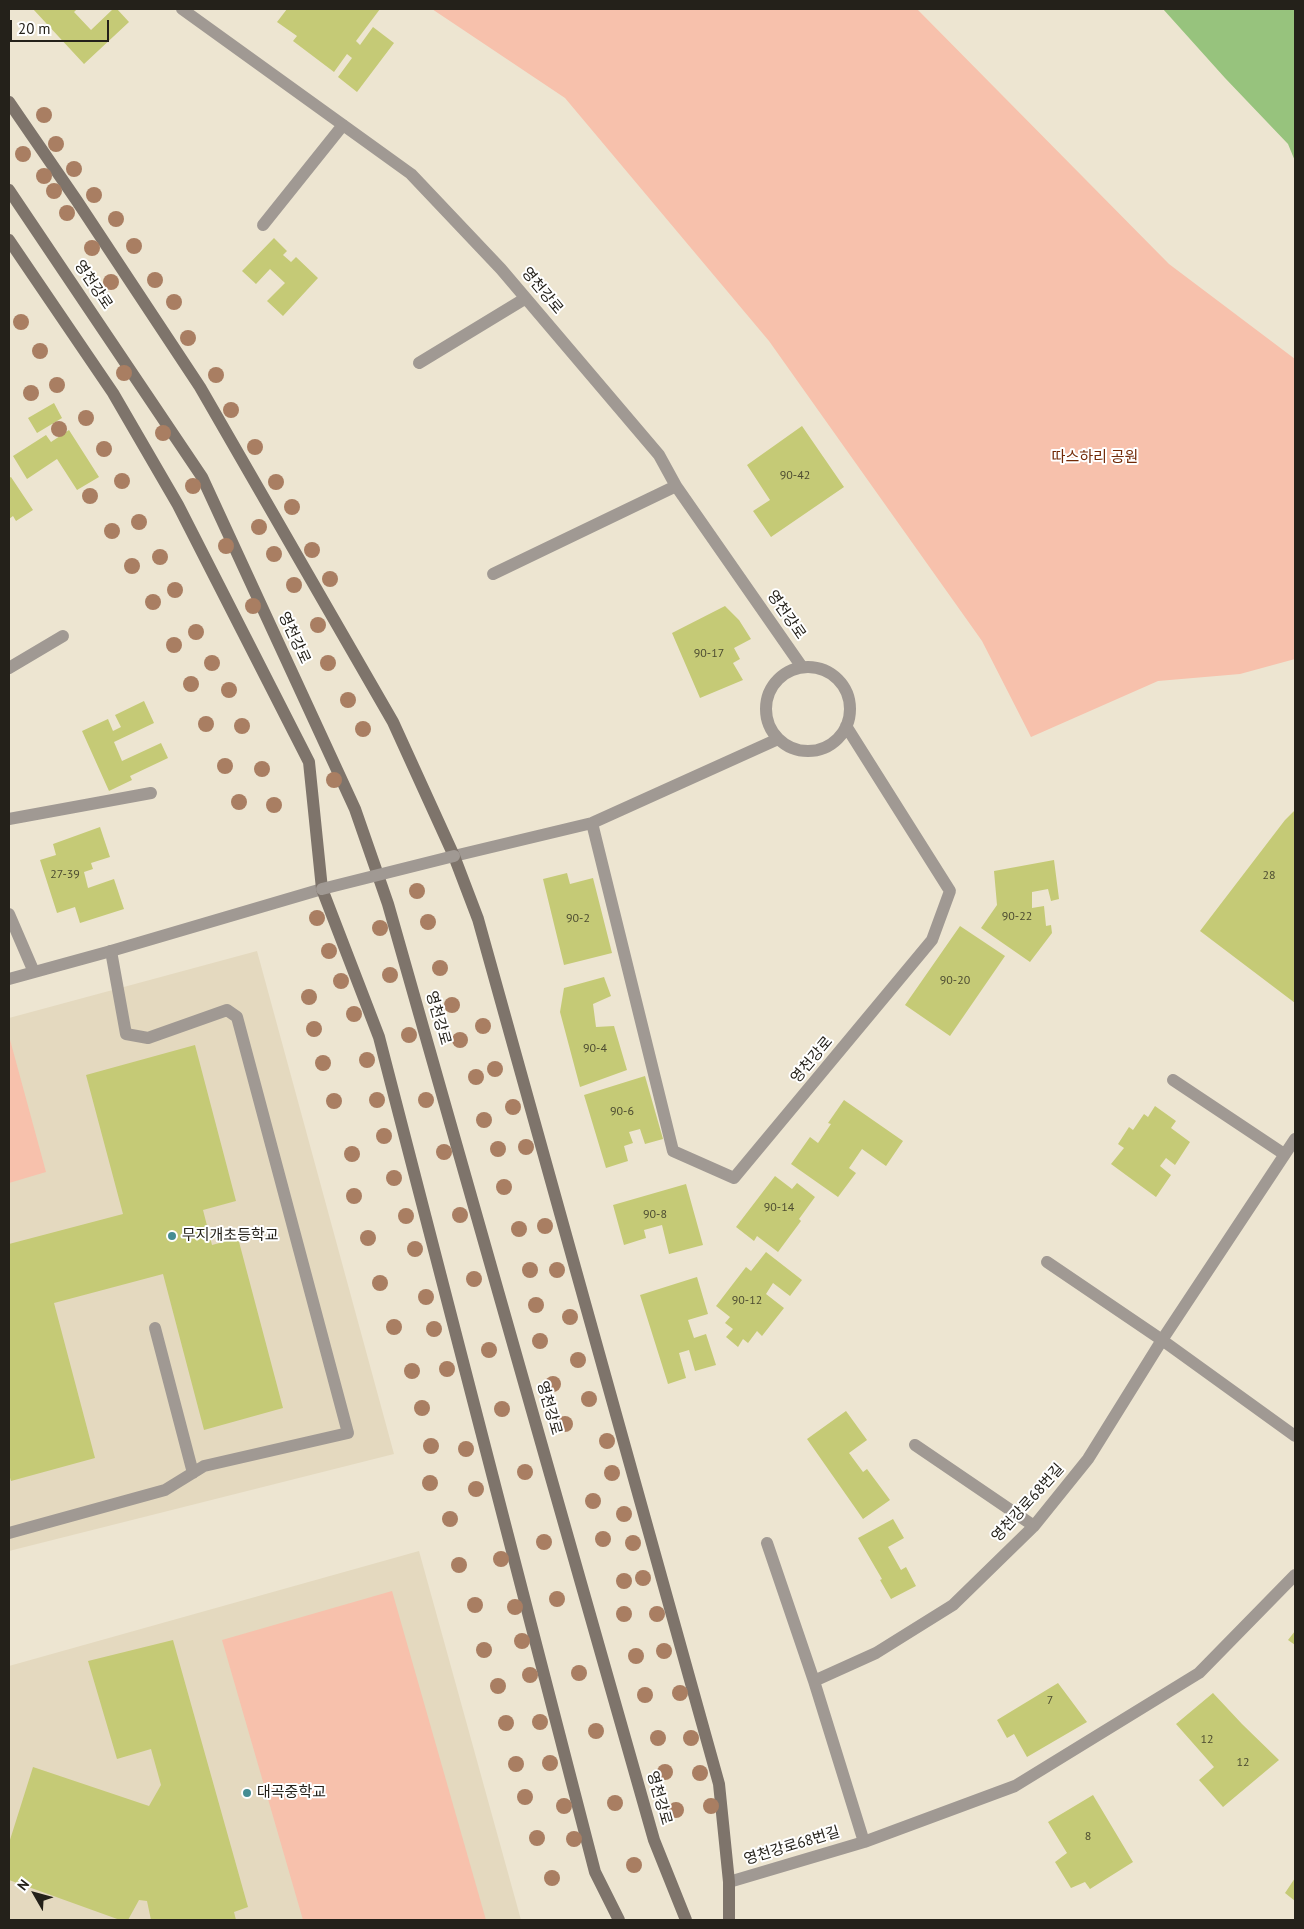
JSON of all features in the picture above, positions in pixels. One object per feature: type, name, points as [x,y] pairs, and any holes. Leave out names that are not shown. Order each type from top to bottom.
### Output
[{"type":"street","name":"영천강로","points":[[182,9],[411,174],[501,269],[659,455],[676,486],[802,667]]},
{"type":"street","points":[[9,102],[200,387],[393,722],[454,856],[478,919],[719,1784],[729,1882],[729,1920]]},
{"type":"street","points":[[263,225],[343,125]]},
{"type":"street","name":"영천강로","points":[[9,190],[202,477],[355,809],[388,904],[654,1840],[686,1920]]},
{"type":"street","points":[[9,240],[113,393],[178,505],[309,762],[322,889],[378,1037],[595,1872],[619,1920]]},
{"type":"street","points":[[419,363],[526,298]]},
{"type":"street","points":[[493,574],[676,486]]},
{"type":"street","points":[[9,668],[63,636]]},
{"type":"street","points":[[802,667],[828,672],[838,680],[846,691],[849,702],[849,714],[846,726],[839,738],[828,746],[816,750],[802,751],[789,747],[778,739],[768,722],[766,702],[770,690],[778,679],[789,671],[802,667]]},
{"type":"street","name":"영천강로","points":[[592,823],[673,1151],[734,1178],[932,940],[950,891],[846,726]]},
{"type":"street","points":[[9,978],[111,951],[322,889],[592,823],[778,739]]},
{"type":"street","points":[[9,819],[151,793]]},
{"type":"street","points":[[9,914],[34,972]]},
{"type":"street","points":[[9,1533],[165,1490],[204,1466],[348,1433],[237,1017],[228,1010],[148,1038],[126,1034],[111,951]]},
{"type":"street","points":[[1174,1080],[1284,1154]]},
{"type":"street","name":"영천강로68번길","points":[[864,1842],[814,1681],[876,1653],[952,1605],[1034,1526],[1088,1459],[1162,1340],[1295,1139]]},
{"type":"street","points":[[1047,1262],[1162,1340],[1295,1436]]},
{"type":"street","points":[[155,1328],[193,1473]]},
{"type":"street","points":[[915,1445],[1034,1526]]},
{"type":"street","points":[[767,1543],[814,1681]]},
{"type":"street","name":"영천강로68번길","points":[[729,1882],[864,1842],[1015,1786],[1199,1672],[1295,1575]]},
{"type":"shaded area","points":[[1163,9],[1295,9],[1295,161],[1288,144]]},
{"type":"shaded area","name":"무지개초등학교","points":[[257,951],[394,1454],[9,1551],[9,1018]]},
{"type":"shaded area","name":"대곡중학교","points":[[419,1551],[521,1920],[9,1920],[9,1666]]},
{"type":"green space","name":"따스하리 공원","points":[[432,9],[917,9],[1169,264],[1295,359],[1295,659],[1240,674],[1158,681],[1031,737],[982,641],[769,341],[565,98]]},
{"type":"green space","points":[[9,1036],[46,1172],[9,1183]]},
{"type":"green space","points":[[392,1591],[486,1920],[303,1920],[222,1640]]},
{"type":"building","points":[[33,9],[77,9],[74,12],[91,30],[113,9],[117,9],[129,22],[84,64]]},
{"type":"building","points":[[287,9],[380,9],[356,41],[360,45],[373,27],[394,43],[357,92],[338,77],[352,58],[347,54],[334,72],[293,41],[297,36],[277,22]]},
{"type":"building","points":[[274,238],[287,251],[283,255],[291,262],[296,257],[318,278],[283,316],[267,301],[285,283],[270,269],[256,284],[242,271]]},
{"type":"building","points":[[54,403],[62,418],[37,433],[28,418]]},
{"type":"building","points":[[802,426],[844,487],[771,537],[753,511],[770,500],[747,465]]},
{"type":"building","points":[[69,430],[99,477],[77,490],[57,459],[27,479],[13,456],[46,435],[51,442]]},
{"type":"building","points":[[11,477],[33,510],[16,521],[13,516],[9,519],[9,478]]},
{"type":"building","points":[[725,606],[739,620],[751,639],[734,648],[740,659],[733,663],[743,680],[700,698],[672,633]]},
{"type":"building","points":[[144,701],[154,723],[114,742],[122,761],[161,743],[168,758],[130,776],[132,780],[109,791],[82,731],[108,719],[113,731],[121,727],[115,715]]},
{"type":"building","points":[[1295,810],[1295,1003],[1200,931],[1285,820]]},
{"type":"building","points":[[100,827],[110,857],[91,863],[93,869],[84,872],[88,888],[114,879],[124,909],[80,923],[75,907],[57,913],[40,860],[56,855],[53,844]]},
{"type":"building","points":[[1054,860],[1059,899],[1051,901],[1048,889],[1032,892],[1032,908],[1044,906],[1046,926],[1051,925],[1052,933],[1030,962],[981,928],[997,905],[994,871]]},
{"type":"building","points":[[567,873],[570,884],[593,878],[612,953],[564,965],[543,879]]},
{"type":"building","points":[[960,926],[1005,956],[950,1036],[905,1005]]},
{"type":"building","points":[[604,977],[611,996],[593,1004],[596,1027],[614,1026],[627,1070],[580,1087],[560,1012],[564,988]]},
{"type":"building","points":[[195,1045],[236,1201],[203,1210],[212,1245],[238,1238],[283,1408],[204,1430],[163,1274],[54,1303],[95,1458],[11,1481],[9,1474],[9,1244],[123,1214],[86,1075]]},
{"type":"building","points":[[645,1076],[663,1139],[645,1144],[640,1129],[629,1132],[633,1143],[624,1146],[628,1161],[606,1168],[584,1095]]},
{"type":"building","points":[[844,1100],[903,1141],[886,1166],[862,1149],[849,1168],[856,1173],[838,1197],[791,1164],[810,1137],[818,1143],[831,1124],[828,1123]]},
{"type":"building","points":[[1155,1106],[1176,1121],[1171,1128],[1190,1142],[1175,1165],[1166,1158],[1160,1166],[1171,1175],[1156,1197],[1111,1164],[1124,1148],[1118,1144],[1129,1127],[1133,1130],[1144,1114],[1148,1117]]},
{"type":"building","points":[[775,1176],[792,1189],[797,1183],[815,1197],[799,1219],[801,1221],[778,1252],[757,1236],[754,1241],[736,1227]]},
{"type":"building","points":[[686,1184],[703,1245],[669,1254],[662,1225],[644,1230],[646,1238],[624,1245],[613,1205]]},
{"type":"building","points":[[766,1252],[802,1280],[790,1296],[773,1283],[766,1294],[784,1308],[762,1336],[757,1331],[748,1343],[743,1339],[738,1347],[726,1337],[733,1329],[725,1323],[730,1317],[716,1306],[746,1267],[751,1271]]},
{"type":"building","points":[[697,1277],[708,1314],[688,1320],[694,1338],[706,1334],[716,1365],[695,1371],[689,1350],[679,1353],[686,1378],[668,1384],[640,1295]]},
{"type":"building","points":[[846,1411],[867,1440],[849,1453],[863,1472],[867,1469],[890,1500],[863,1519],[807,1439]]},
{"type":"building","points":[[893,1519],[904,1538],[888,1547],[901,1570],[906,1567],[916,1586],[891,1599],[880,1580],[882,1579],[858,1538]]},
{"type":"building","points":[[1295,1631],[1295,1645],[1288,1640]]},
{"type":"building","points":[[173,1640],[248,1907],[234,1912],[236,1920],[151,1920],[147,1901],[139,1900],[128,1920],[120,1920],[9,1880],[9,1843],[33,1767],[149,1806],[161,1785],[151,1749],[117,1759],[88,1661]]},
{"type":"building","points":[[1058,1683],[1087,1722],[1027,1757],[1014,1734],[1007,1738],[997,1720]]},
{"type":"building","points":[[1213,1693],[1279,1760],[1223,1807],[1199,1780],[1214,1767],[1176,1724]]},
{"type":"building","points":[[1093,1795],[1133,1862],[1090,1889],[1085,1882],[1071,1888],[1055,1862],[1067,1853],[1048,1822]]},
{"type":"building","points":[[1295,1878],[1295,1901],[1285,1893]]},
{"type":"place","name":"무지개초등학교","points":[[172,1236]]},
{"type":"place","name":"대곡중학교","points":[[247,1793]]}]
